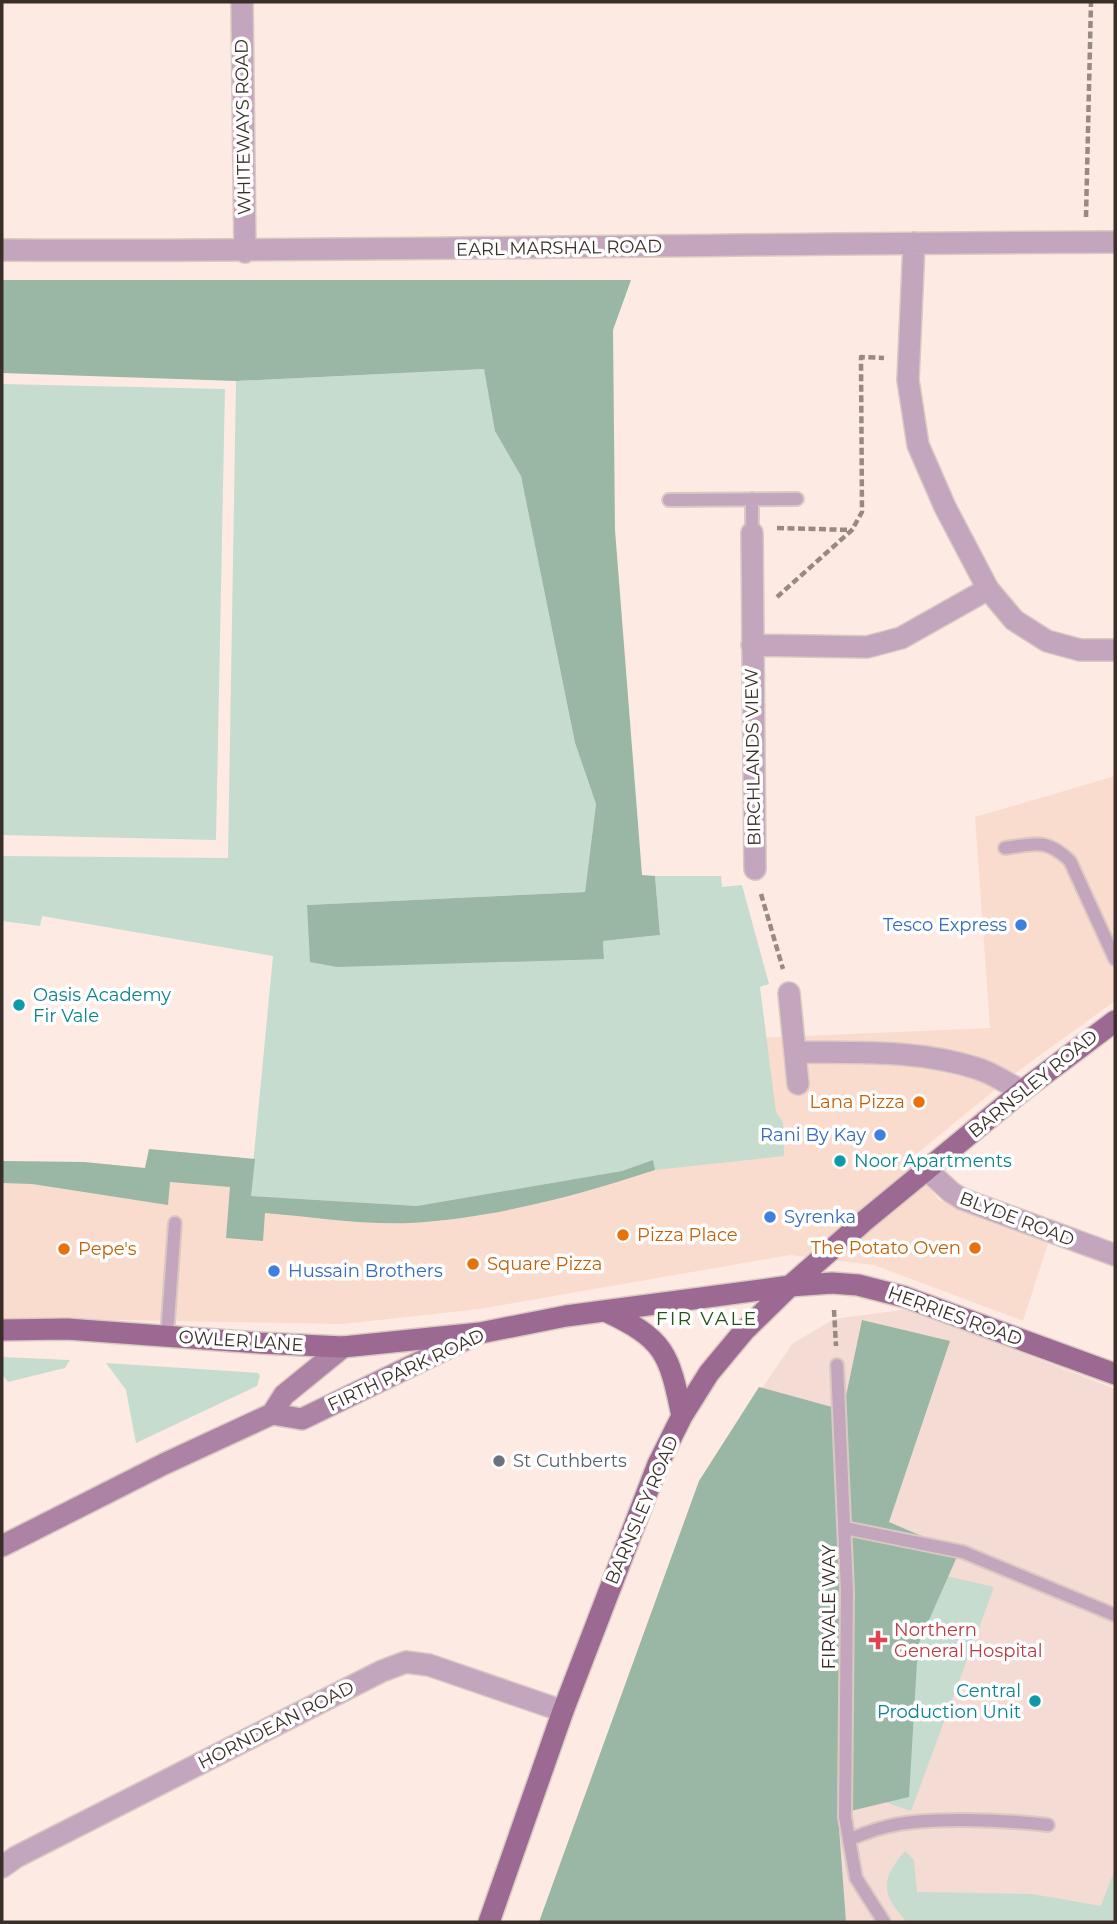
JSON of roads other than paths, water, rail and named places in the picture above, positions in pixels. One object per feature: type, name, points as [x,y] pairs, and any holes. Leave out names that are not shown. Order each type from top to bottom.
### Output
[{"type":"main road","name":"BARNSLEY ROAD","points":[[489,1922],[563,1711],[658,1464],[682,1416],[718,1361],[790,1286],[1022,1091],[1115,1021]]},
{"type":"main road","name":"HERRIES ROAD","points":[[790,1286],[832,1283],[858,1285],[905,1297],[1115,1374]]},
{"type":"main road","name":"FIRTH PARK ROAD","points":[[2,1546],[164,1464],[272,1415],[302,1419],[480,1333],[605,1311],[790,1286]]},
{"type":"main road","points":[[605,1311],[636,1326],[650,1337],[660,1350],[674,1379],[682,1416]]},
{"type":"main road","name":"OWLER LANE","points":[[2,1329],[67,1329],[343,1347],[480,1333]]},
{"type":"main road","name":"FIRTH PARK ROAD","points":[[272,1415],[284,1395],[343,1347]]},
{"type":"street","name":"WHITEWAYS ROAD","points":[[242,2],[245,252]]},
{"type":"street","name":"EARL MARSHAL ROAD","points":[[2,250],[245,252],[1115,242]]},
{"type":"street","points":[[914,243],[908,380],[918,445],[945,507],[989,589],[1014,620],[1047,641],[1080,650],[1115,650]]},
{"type":"street","name":"BIRCHLANDS VIEW","points":[[752,530],[755,869]]},
{"type":"street","name":"BIRCHLANDS VIEW","points":[[752,645],[867,647],[901,638],[989,589]]},
{"type":"street","points":[[789,993],[798,1084]]},
{"type":"street","points":[[796,1052],[894,1052],[937,1058],[981,1070],[1022,1091]]},
{"type":"street","name":"BLYDE ROAD","points":[[927,1170],[962,1199],[1115,1255]]},
{"type":"street","name":"HORNDEAN ROAD","points":[[2,1867],[16,1857],[370,1677],[406,1662],[429,1665],[563,1711]]},
{"type":"lane","points":[[752,499],[752,530]]},
{"type":"lane","points":[[669,500],[797,499]]},
{"type":"lane","points":[[1005,848],[1043,843],[1057,849],[1070,861],[1115,959]]},
{"type":"lane","points":[[167,1335],[175,1223]]},
{"type":"lane","name":"FIRVALE WAY","points":[[837,1365],[845,1528],[845,1817],[856,1878],[884,1922]]},
{"type":"lane","points":[[845,1528],[963,1552],[1115,1615]]},
{"type":"lane","points":[[849,1839],[887,1826],[932,1821],[1023,1822],[1048,1825]]},
{"type":"place","name":"Tesco Express","points":[[1021,925]]},
{"type":"place","name":"Oasis Academy Fir Vale","points":[[19,1005]]},
{"type":"place","name":"Lana Pizza","points":[[919,1102]]},
{"type":"place","name":"Rani By Kay","points":[[880,1135]]},
{"type":"place","name":"Noor Apartments","points":[[840,1161]]},
{"type":"place","name":"Syrenka","points":[[770,1217]]},
{"type":"place","name":"Pizza Place","points":[[623,1235]]},
{"type":"place","name":"The Potato Oven","points":[[975,1248]]},
{"type":"place","name":"Pepe's","points":[[64,1249]]},
{"type":"place","name":"Square Pizza","points":[[473,1264]]},
{"type":"place","name":"Hussain Brothers","points":[[274,1271]]},
{"type":"place","name":"St Cuthberts","points":[[499,1461]]},
{"type":"place","name":"Northern General Hospital","points":[[878,1640]]},
{"type":"place","name":"Central Production Unit","points":[[1035,1701]]},
{"type":"district","name":"FIR VALE","points":[[707,1318]]}]
